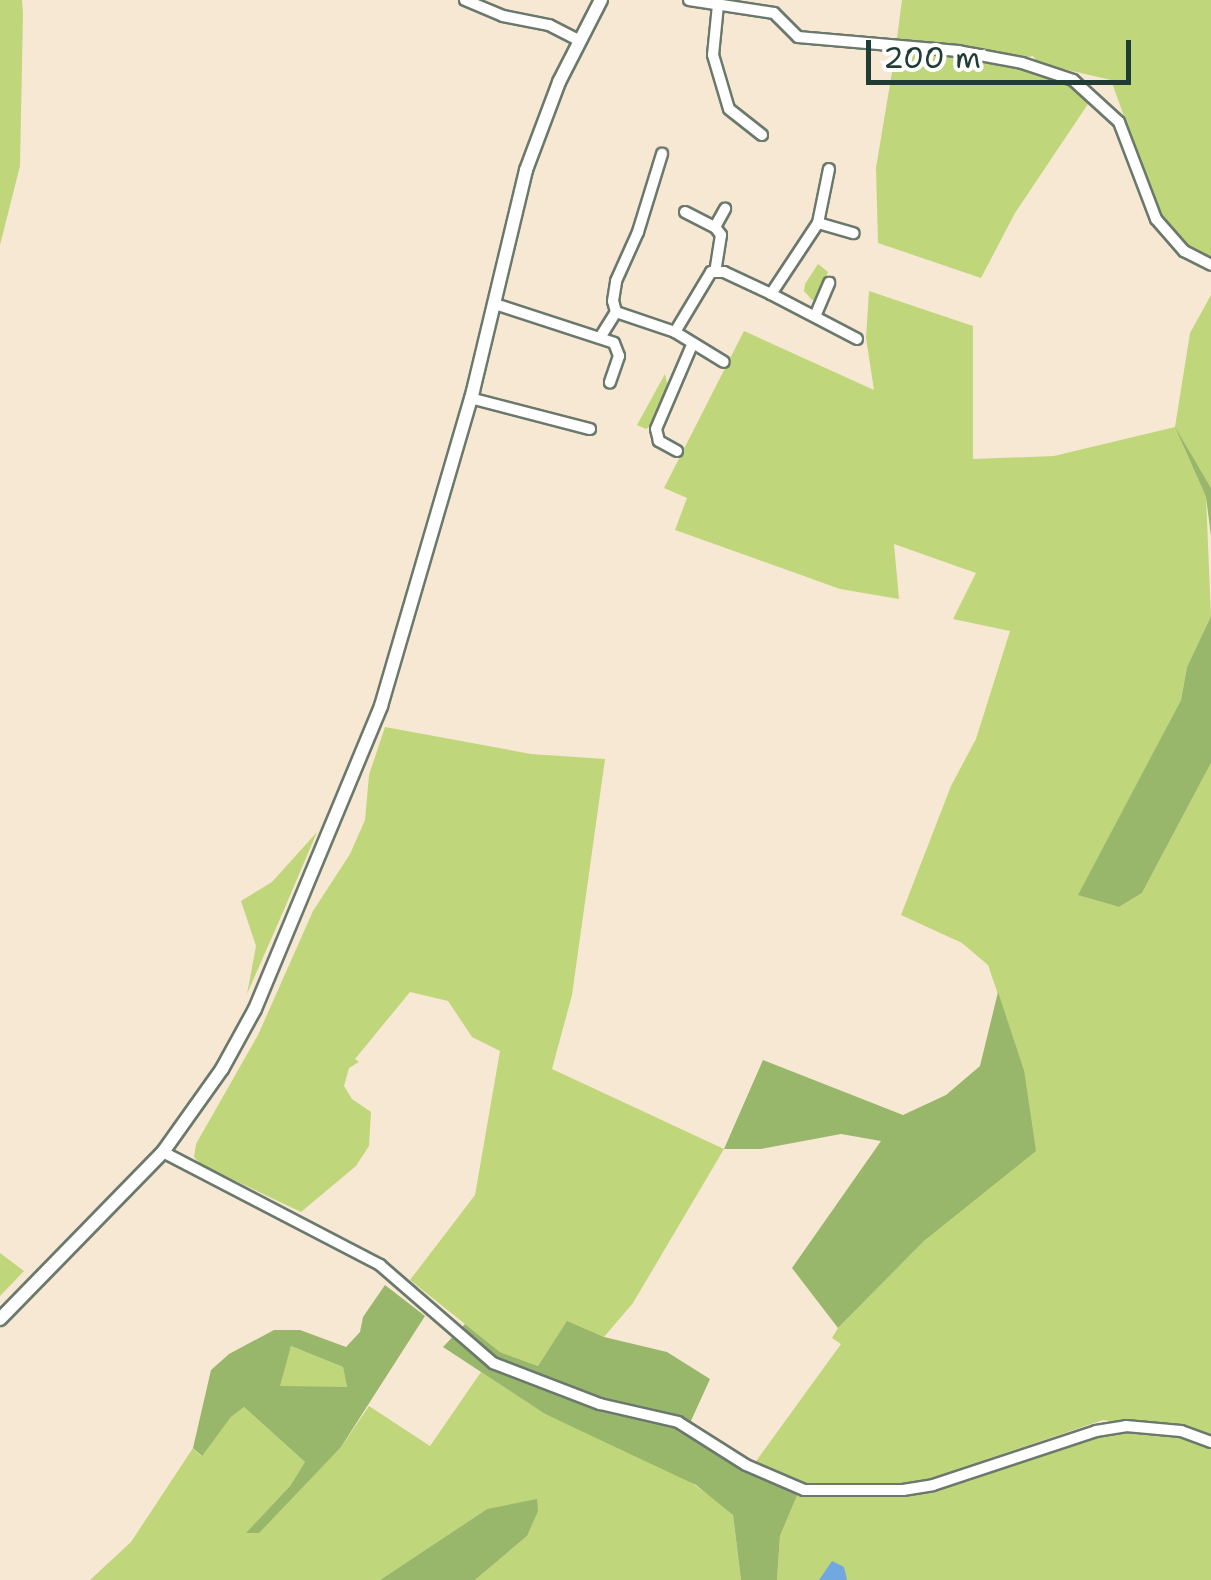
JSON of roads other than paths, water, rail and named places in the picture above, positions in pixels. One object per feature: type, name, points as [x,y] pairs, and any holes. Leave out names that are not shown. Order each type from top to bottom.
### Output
[{"type":"main road","points":[[0,1319],[163,1152],[222,1069],[255,1009],[360,763],[400,645],[470,398],[526,170],[579,40],[601,0]]},
{"type":"street","points":[[465,0],[503,16],[549,26],[579,40]]},
{"type":"street","points":[[689,0],[774,13],[798,37],[958,52],[1022,63],[1073,80],[1119,122],[1156,220],[1184,251],[1211,265]]},
{"type":"street","points":[[774,13],[776,0]]},
{"type":"street","points":[[718,5],[713,55],[729,109],[762,135]]},
{"type":"street","points":[[601,336],[616,312],[614,289],[662,154]]},
{"type":"street","points":[[771,294],[818,223],[830,169]]},
{"type":"street","points":[[715,227],[724,209]]},
{"type":"street","points":[[685,212],[715,227],[722,240],[715,254],[715,272]]},
{"type":"street","points":[[818,223],[854,233]]},
{"type":"street","points":[[675,332],[704,278],[715,272]]},
{"type":"street","points":[[715,272],[816,314],[857,339]]},
{"type":"street","points":[[816,314],[830,283]]},
{"type":"street","points":[[495,304],[567,330],[601,336],[617,345],[620,352],[610,382]]},
{"type":"street","points":[[616,312],[675,332],[724,362]]},
{"type":"street","points":[[678,451],[659,441],[656,430],[692,345]]},
{"type":"street","points":[[470,398],[590,429]]},
{"type":"street","points":[[163,1152],[380,1265],[494,1363],[600,1404],[678,1422],[746,1464],[804,1490],[903,1490],[1096,1431],[1126,1426],[1180,1431],[1211,1442]]},
{"type":"water","points":[[832,1561],[844,1567],[847,1580],[819,1580]]}]
